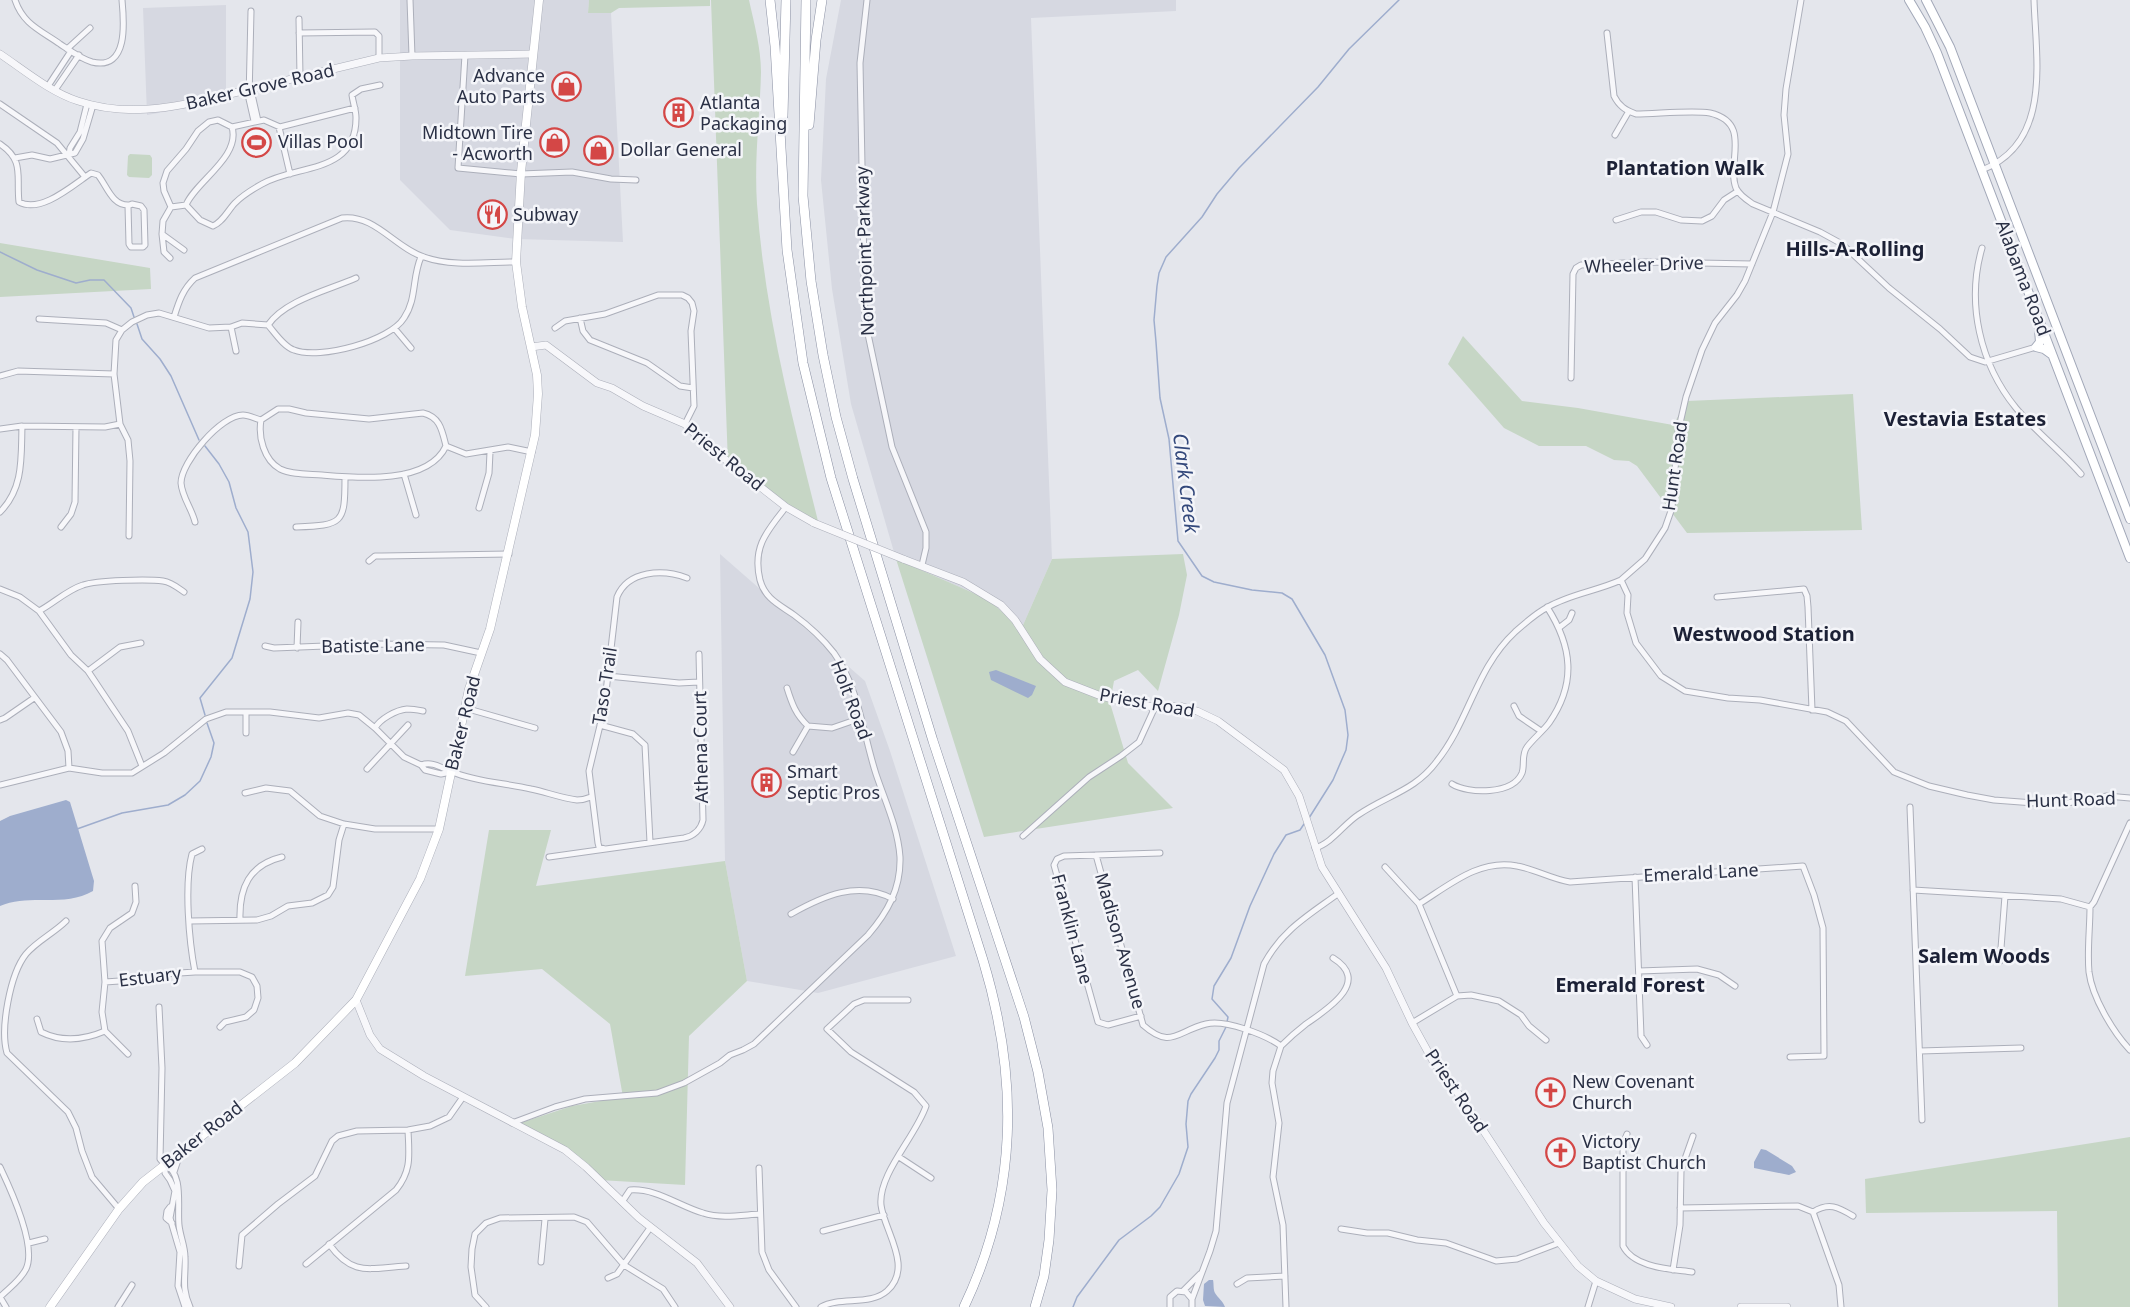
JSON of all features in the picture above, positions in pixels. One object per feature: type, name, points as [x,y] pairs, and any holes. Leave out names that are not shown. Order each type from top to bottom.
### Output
[{"type":"highway","points":[[770,0],[775,39],[783,206],[790,280],[801,352],[831,478],[983,960],[1004,1042],[1008,1111],[1004,1173],[989,1241],[964,1307]]},
{"type":"highway","points":[[783,206],[786,0]]},
{"type":"highway","points":[[806,0],[803,196],[816,314],[827,375],[841,437],[933,741],[1024,1017],[1047,1115],[1051,1155],[1051,1214],[1044,1276],[1035,1307]]},
{"type":"highway","points":[[803,196],[822,0]]},
{"type":"main road","name":"Baker Road","points":[[50,1307],[119,1209],[143,1182],[295,1063],[356,1000],[420,879],[439,829],[465,708],[490,629],[508,554],[531,452],[538,394],[516,262],[521,174],[539,0]]},
{"type":"main road","name":"Alabama Road","points":[[1909,0],[1937,52],[2130,558]]},
{"type":"main road","name":"Alabama Road","points":[[1926,0],[1950,47],[2130,519]]},
{"type":"main road","points":[[2031,301],[2040,337],[2036,347],[2044,349],[2053,357]]},
{"type":"street","points":[[15,0],[26,22],[69,50],[90,61],[98,62],[108,60],[118,53],[123,39],[122,0]]},
{"type":"street","points":[[411,0],[412,56]]},
{"type":"street","name":"Northpoint Parkway","points":[[867,0],[860,63],[865,320],[892,447],[926,532],[926,549],[922,565]]},
{"type":"street","name":"Hunt Road","points":[[1801,0],[1786,89],[1784,116],[1787,143],[1786,162],[1773,212],[1737,295],[1715,323],[1702,350],[1686,397],[1678,432],[1674,487],[1665,528],[1645,559],[1621,579],[1628,595],[1627,613],[1636,644],[1661,676],[1685,691],[1760,700],[1827,712],[1846,721],[1894,772],[1929,786],[1994,800],[2035,803],[2067,803],[2107,796],[2130,798]]},
{"type":"street","points":[[1982,170],[2004,159],[2016,146],[2029,124],[2035,100],[2037,71],[2034,0]]},
{"type":"street","points":[[252,10],[249,99],[256,121]]},
{"type":"street","points":[[299,19],[300,77]]},
{"type":"street","points":[[48,86],[69,50],[90,28]]},
{"type":"street","points":[[299,33],[375,32],[379,36],[379,58]]},
{"type":"street","points":[[1607,33],[1614,96],[1617,103],[1636,114],[1708,113],[1720,116],[1730,125],[1737,144],[1734,178],[1738,191],[1753,204],[1821,231],[1842,244],[1961,350],[1979,361],[1988,361],[2036,347]]},
{"type":"street","name":"Baker Grove Road","points":[[0,54],[55,90],[90,104],[135,109],[164,108],[379,58],[533,54]]},
{"type":"street","points":[[55,90],[79,55]]},
{"type":"street","points":[[465,55],[458,168],[521,174],[572,172],[636,180]]},
{"type":"street","points":[[186,205],[200,220],[213,226],[218,224],[230,208],[246,194],[265,182],[321,165],[342,154],[354,136],[356,119],[352,95],[380,85]]},
{"type":"street","points":[[0,104],[48,135],[69,155],[85,177]]},
{"type":"street","points":[[69,155],[79,138],[90,104]]},
{"type":"street","points":[[15,158],[32,155],[50,159],[75,153],[79,148],[90,104]]},
{"type":"street","points":[[279,128],[355,108]]},
{"type":"street","points":[[1615,135],[1629,111]]},
{"type":"street","points":[[171,207],[163,183],[167,171],[198,131],[208,122],[218,120],[232,127],[256,121],[270,121],[279,128],[290,174]]},
{"type":"street","points":[[171,207],[186,205],[227,153],[232,140],[232,127]]},
{"type":"street","points":[[0,144],[15,158],[19,170],[20,202],[44,204],[91,173],[98,175],[115,201],[123,205],[137,204],[144,210],[145,245],[143,248],[131,247],[129,244],[129,205]]},
{"type":"street","points":[[1616,220],[1641,212],[1656,212],[1681,220],[1702,221],[1712,216],[1724,200],[1738,191]]},
{"type":"street","points":[[170,258],[164,252],[162,234],[163,221],[171,207]]},
{"type":"street","points":[[174,317],[186,286],[195,278],[342,218],[363,219],[421,257],[440,262],[516,262]]},
{"type":"street","points":[[162,234],[184,250]]},
{"type":"street","points":[[1982,248],[1975,284],[1977,327],[1988,361],[2016,408],[2081,474]]},
{"type":"street","points":[[129,536],[130,461],[128,440],[120,424],[114,374],[116,340],[122,330],[147,315],[159,313],[209,328],[231,327],[242,323],[268,325],[291,350],[306,354],[337,351],[395,328],[403,321],[411,307],[414,276],[421,257]]},
{"type":"street","name":"Wheeler Drive","points":[[1571,378],[1572,274],[1576,267],[1646,262],[1752,264]]},
{"type":"street","points":[[268,325],[278,313],[295,303],[356,278]]},
{"type":"street","points":[[555,328],[565,321],[604,314],[658,295],[682,295],[688,298],[694,311],[691,331],[694,406],[685,424]]},
{"type":"street","points":[[580,318],[583,331],[590,340],[647,363],[680,386],[693,388]]},
{"type":"street","points":[[39,319],[106,322],[122,330]]},
{"type":"street","points":[[231,327],[236,351]]},
{"type":"street","points":[[395,328],[411,348]]},
{"type":"street","name":"Priest Road","points":[[531,347],[546,345],[597,383],[612,388],[643,406],[685,424],[704,442],[786,507],[814,523],[963,582],[1001,605],[1015,620],[1040,659],[1065,682],[1129,704],[1155,707],[1180,706],[1210,716],[1277,763],[1295,787],[1322,867],[1386,968],[1433,1061],[1464,1101],[1544,1223],[1578,1266],[1596,1281],[1635,1299],[1671,1307]]},
{"type":"street","points":[[0,376],[18,371],[114,374]]},
{"type":"street","points":[[278,409],[369,419],[423,412],[436,419],[446,446],[442,455],[435,460],[404,474],[373,479],[291,473],[279,469],[261,444],[259,432],[261,420],[278,409]]},
{"type":"street","points":[[195,522],[181,483],[183,472],[190,459],[222,423],[232,417],[244,415],[261,420]]},
{"type":"street","points":[[0,429],[22,426],[105,427],[120,424]]},
{"type":"street","points":[[0,512],[16,490],[20,475],[22,426]]},
{"type":"street","points":[[61,527],[71,514],[75,502],[76,428]]},
{"type":"street","points":[[446,446],[466,454],[490,452],[508,447],[531,452]]},
{"type":"street","points":[[479,508],[489,473],[490,452]]},
{"type":"street","points":[[404,474],[416,515]]},
{"type":"street","points":[[296,527],[324,526],[342,516],[345,506],[345,477]]},
{"type":"street","name":"Holt Road","points":[[512,1123],[585,1099],[657,1093],[684,1083],[730,1055],[754,1044],[868,935],[884,917],[893,899],[900,858],[898,842],[847,677],[835,655],[816,633],[794,614],[773,601],[760,582],[757,559],[762,539],[786,507]]},
{"type":"street","points":[[369,561],[375,556],[508,554]]},
{"type":"street","name":"Taso Trail","points":[[605,849],[599,847],[598,843],[589,768],[600,725],[616,603],[623,586],[632,578],[641,575],[671,574],[687,578]]},
{"type":"street","points":[[1315,848],[1326,842],[1356,816],[1403,792],[1431,768],[1443,753],[1481,676],[1497,651],[1514,633],[1547,607],[1608,586],[1621,579]]},
{"type":"street","points":[[39,611],[61,596],[84,585],[104,582],[162,581],[173,584],[184,591]]},
{"type":"street","points":[[0,589],[20,597],[39,611],[71,655],[88,671],[128,731],[142,766]]},
{"type":"street","points":[[1717,597],[1804,589],[1808,607],[1812,710]]},
{"type":"street","points":[[1452,784],[1461,790],[1508,788],[1515,784],[1521,776],[1525,751],[1549,723],[1563,699],[1568,681],[1565,645],[1560,627],[1547,607]]},
{"type":"street","points":[[1560,627],[1569,620],[1572,613]]},
{"type":"street","points":[[297,648],[298,622]]},
{"type":"street","points":[[88,671],[120,647],[141,643]]},
{"type":"street","name":"Batiste Lane","points":[[265,646],[297,648],[376,644],[444,645],[481,653]]},
{"type":"street","points":[[0,654],[7,660],[61,732],[68,751],[69,768]]},
{"type":"street","name":"Athena Court","points":[[549,857],[688,837],[702,824],[699,654]]},
{"type":"street","points":[[608,676],[679,683],[699,682]]},
{"type":"street","points":[[787,688],[799,718],[808,726],[821,729],[832,728],[861,718]]},
{"type":"street","points":[[0,720],[34,698]]},
{"type":"street","points":[[1514,706],[1519,716],[1541,731]]},
{"type":"street","points":[[1023,836],[1089,777],[1139,742],[1155,707]]},
{"type":"street","points":[[465,708],[535,728]]},
{"type":"street","points":[[375,728],[377,723],[406,709],[423,711]]},
{"type":"street","points":[[0,785],[69,768],[102,774],[132,772],[164,753],[206,719],[226,712],[270,712],[319,718],[354,714],[364,718],[404,757],[421,765],[427,763],[442,766],[451,772],[488,782],[530,788],[574,799],[591,797]]},
{"type":"street","points":[[246,712],[246,733]]},
{"type":"street","points":[[367,769],[408,725]]},
{"type":"street","points":[[600,725],[633,734],[645,745],[650,843]]},
{"type":"street","points":[[793,752],[808,726]]},
{"type":"street","points":[[244,793],[266,788],[290,791],[320,816],[344,824],[375,829],[439,829]]},
{"type":"street","points":[[1910,807],[1922,1120]]},
{"type":"street","points":[[2130,823],[2090,907],[2090,974],[2102,1009],[2118,1038],[2130,1050]]},
{"type":"street","points":[[190,921],[257,921],[288,906],[312,903],[328,895],[333,887],[339,840],[344,824]]},
{"type":"street","points":[[195,972],[192,955],[188,868],[192,854],[202,849]]},
{"type":"street","name":"Franklin Lane","points":[[1141,1016],[1108,1025],[1098,1022],[1055,870],[1055,861],[1064,855],[1160,853]]},
{"type":"street","name":"Madison Avenue","points":[[1096,855],[1143,1025],[1162,1038],[1171,1038],[1206,1024],[1223,1024],[1268,1036],[1281,1046]]},
{"type":"street","points":[[240,920],[239,903],[244,886],[254,871],[269,860],[282,857]]},
{"type":"street","name":"Emerald Lane","points":[[1419,904],[1467,874],[1495,865],[1518,866],[1570,882],[1803,866],[1823,928],[1824,1056],[1790,1057]]},
{"type":"street","points":[[1385,867],[1407,888],[1419,904],[1457,996]]},
{"type":"street","points":[[1635,877],[1641,1036],[1647,1045]]},
{"type":"street","points":[[128,1054],[105,1031],[102,1012],[105,982],[102,941],[110,928],[132,914],[136,902],[135,886]]},
{"type":"street","points":[[1913,890],[2061,899],[2090,907]]},
{"type":"street","points":[[791,914],[835,892],[880,892],[893,899]]},
{"type":"street","points":[[1192,1304],[1215,1231],[1227,1103],[1264,964],[1274,945],[1288,930],[1339,893]]},
{"type":"street","points":[[2000,961],[2005,896]]},
{"type":"street","points":[[66,921],[35,945],[16,970],[11,981],[3,1043],[7,1053],[68,1112],[76,1128],[92,1177],[119,1209]]},
{"type":"street","points":[[1286,1307],[1283,1226],[1273,1177],[1279,1123],[1272,1083],[1273,1071],[1281,1046],[1291,1035],[1336,1003],[1344,993],[1347,983],[1346,975],[1343,966],[1333,958]]},
{"type":"street","points":[[1639,971],[1697,969],[1719,975],[1735,986]]},
{"type":"street","name":"Estuary","points":[[105,982],[195,972],[240,972],[252,977],[257,986],[258,998],[254,1010],[246,1017],[225,1022],[220,1027]]},
{"type":"street","points":[[1412,1023],[1457,996],[1471,995],[1499,1001],[1521,1015],[1546,1040]]},
{"type":"street","points":[[356,1000],[370,1035],[380,1049],[395,1060],[565,1150],[650,1228],[696,1263],[730,1307]]},
{"type":"street","points":[[821,1307],[835,1301],[872,1298],[887,1291],[895,1279],[898,1256],[881,1203],[883,1183],[921,1120],[926,1106],[914,1092],[850,1052],[827,1029],[854,1004],[864,1000],[908,1000]]},
{"type":"street","points":[[159,1007],[162,1068],[160,1159],[174,1172],[177,1184],[179,1219],[185,1257],[183,1286],[190,1307]]},
{"type":"street","points":[[37,1019],[41,1032],[52,1038],[76,1040],[105,1031]]},
{"type":"street","points":[[1920,1051],[2021,1048]]},
{"type":"street","points":[[239,1266],[242,1234],[315,1176],[332,1142],[338,1136],[357,1131],[408,1130],[430,1126],[449,1117],[463,1097]]},
{"type":"street","points":[[306,1264],[396,1190],[404,1180],[409,1168],[408,1130]]},
{"type":"street","points":[[1627,1134],[1623,1144],[1623,1246],[1633,1258],[1648,1264],[1692,1272]]},
{"type":"street","points":[[1673,1270],[1680,1225],[1681,1170],[1694,1136]]},
{"type":"street","points":[[174,1172],[182,1151]]},
{"type":"street","points":[[899,1157],[932,1178]]},
{"type":"street","points":[[165,1165],[165,1173],[175,1191],[171,1224],[180,1252],[178,1286],[185,1307]]},
{"type":"street","points":[[0,1167],[28,1235],[29,1243],[29,1259],[26,1268],[20,1278],[0,1297],[6,1307]]},
{"type":"street","points":[[759,1168],[762,1252],[769,1270],[796,1307]]},
{"type":"street","points":[[0,1190],[8,1187]]},
{"type":"street","points":[[622,1202],[630,1190],[642,1189],[703,1214],[718,1216],[760,1214]]},
{"type":"street","points":[[1680,1208],[1798,1206],[1813,1212],[1839,1285],[1841,1307]]},
{"type":"street","points":[[1813,1212],[1824,1206],[1836,1206],[1853,1216]]},
{"type":"street","points":[[823,1231],[884,1215]]},
{"type":"street","points":[[486,1307],[476,1295],[472,1282],[472,1249],[475,1234],[486,1223],[500,1218],[574,1217],[587,1222],[624,1265],[663,1289],[675,1307]]},
{"type":"street","points":[[171,1224],[179,1219]]},
{"type":"street","points":[[542,1262],[545,1219]]},
{"type":"street","points":[[609,1278],[617,1274],[650,1228]]},
{"type":"street","points":[[1341,1229],[1388,1233],[1417,1240],[1446,1243],[1496,1261],[1517,1259],[1559,1243]]},
{"type":"street","points":[[29,1243],[45,1239]]},
{"type":"street","points":[[329,1244],[347,1264],[363,1268],[406,1266]]},
{"type":"street","points":[[1170,1307],[1169,1300],[1172,1295],[1183,1291],[1200,1274]]},
{"type":"street","points":[[1237,1284],[1248,1278],[1285,1276]]},
{"type":"street","points":[[1588,1307],[1596,1281]]},
{"type":"street","points":[[118,1307],[132,1285]]},
{"type":"street","points":[[1183,1291],[1188,1294],[1192,1304]]},
{"type":"street","points":[[1741,1307],[1787,1307]]},
{"type":"shaded area","points":[[400,0],[589,0],[588,13],[611,13],[623,242],[516,239],[450,230],[400,180]]},
{"type":"shaded area","points":[[841,0],[1176,0],[1176,11],[1031,18],[1052,559],[1020,632],[987,599],[896,559],[851,404],[832,289],[821,180],[826,79]]},
{"type":"shaded area","points":[[226,5],[226,101],[147,115],[143,8]]},
{"type":"shaded area","points":[[720,554],[865,681],[956,956],[818,993],[747,981],[725,861]]},
{"type":"green space","points":[[589,0],[710,0],[710,6],[619,8],[611,13],[588,13]]},
{"type":"green space","points":[[711,0],[749,0],[757,36],[761,72],[756,187],[766,286],[781,368],[820,529],[728,464]]},
{"type":"green space","points":[[130,154],[150,155],[152,175],[149,178],[127,175]]},
{"type":"green space","points":[[0,243],[150,268],[151,289],[0,297]]},
{"type":"green space","points":[[1463,336],[1522,401],[1578,408],[1673,425],[1687,401],[1853,394],[1862,530],[1687,533],[1637,466],[1629,461],[1614,460],[1586,446],[1539,446],[1504,428],[1448,364]]},
{"type":"green space","points":[[1183,554],[1187,575],[1179,615],[1158,691],[1138,670],[1114,681],[1110,703],[1128,763],[1173,808],[984,837],[896,559],[987,599],[1006,615],[1020,632],[1052,559]]},
{"type":"green space","points":[[489,830],[551,830],[536,886],[725,861],[747,981],[689,1036],[685,1185],[599,1180],[564,1151],[514,1125],[572,1106],[623,1097],[610,1024],[542,969],[465,976]]},
{"type":"green space","points":[[2130,1137],[2130,1307],[2058,1307],[2057,1211],[1866,1213],[1865,1179]]},
{"type":"water","points":[[996,670],[1036,686],[1032,695],[1028,698],[991,680],[989,672]]},
{"type":"water","points":[[66,800],[70,802],[94,881],[93,891],[70,899],[11,902],[0,906],[0,821]]},
{"type":"water","points":[[1761,1149],[1792,1166],[1796,1172],[1789,1175],[1754,1168],[1754,1162]]},
{"type":"water","points":[[1213,1280],[1215,1293],[1225,1307],[1205,1306],[1204,1284]]},
{"type":"waterway","name":"Clark Creek","points":[[1309,818],[1333,780],[1346,750],[1348,735],[1345,710],[1325,655],[1292,599],[1282,593],[1252,590],[1214,582],[1202,576],[1178,541],[1169,439],[1160,398],[1154,320],[1157,286],[1159,273],[1166,257],[1202,217],[1217,194],[1239,168],[1318,87],[1349,49],[1399,0]]},
{"type":"waterway","points":[[0,252],[37,270],[76,283],[104,280],[131,308],[134,317]]},
{"type":"waterway","points":[[137,324],[142,339],[160,359],[171,376],[199,440]]},
{"type":"waterway","points":[[205,446],[229,482],[236,508],[248,532],[253,572],[250,599],[232,658],[200,698],[205,715]]},
{"type":"waterway","points":[[77,829],[122,813],[168,805],[185,795],[200,781],[211,757],[214,743],[207,723]]},
{"type":"waterway","name":"Clark Creek","points":[[1227,1022],[1228,1017],[1212,999],[1214,986],[1231,958],[1250,906],[1274,854],[1286,835],[1300,830],[1304,824]]},
{"type":"waterway","name":"Clark Creek","points":[[1073,1307],[1077,1297],[1119,1240],[1160,1207],[1179,1174],[1188,1147],[1186,1124],[1188,1101],[1215,1058],[1219,1050],[1219,1041],[1226,1027]]},
{"type":"place","name":"Advance Auto Parts","points":[[566,86]]},
{"type":"place","name":"Atlanta Packaging","points":[[679,113]]},
{"type":"place","name":"Villas Pool","points":[[257,142]]},
{"type":"place","name":"Midtown Tire - Acworth","points":[[554,143]]},
{"type":"place","name":"Dollar General","points":[[599,150]]},
{"type":"place","name":"Subway","points":[[492,215]]},
{"type":"place","name":"Smart Septic Pros","points":[[766,782]]},
{"type":"place","name":"New Covenant Church","points":[[1551,1092]]},
{"type":"place","name":"Victory Baptist Church","points":[[1561,1152]]},
{"type":"district","name":"Plantation Walk","points":[[1685,168]]},
{"type":"district","name":"Hills-A-Rolling","points":[[1855,249]]},
{"type":"district","name":"Vestavia Estates","points":[[1965,419]]},
{"type":"district","name":"Westwood Station","points":[[1764,634]]},
{"type":"district","name":"Salem Woods","points":[[1984,956]]},
{"type":"district","name":"Emerald Forest","points":[[1630,985]]}]
